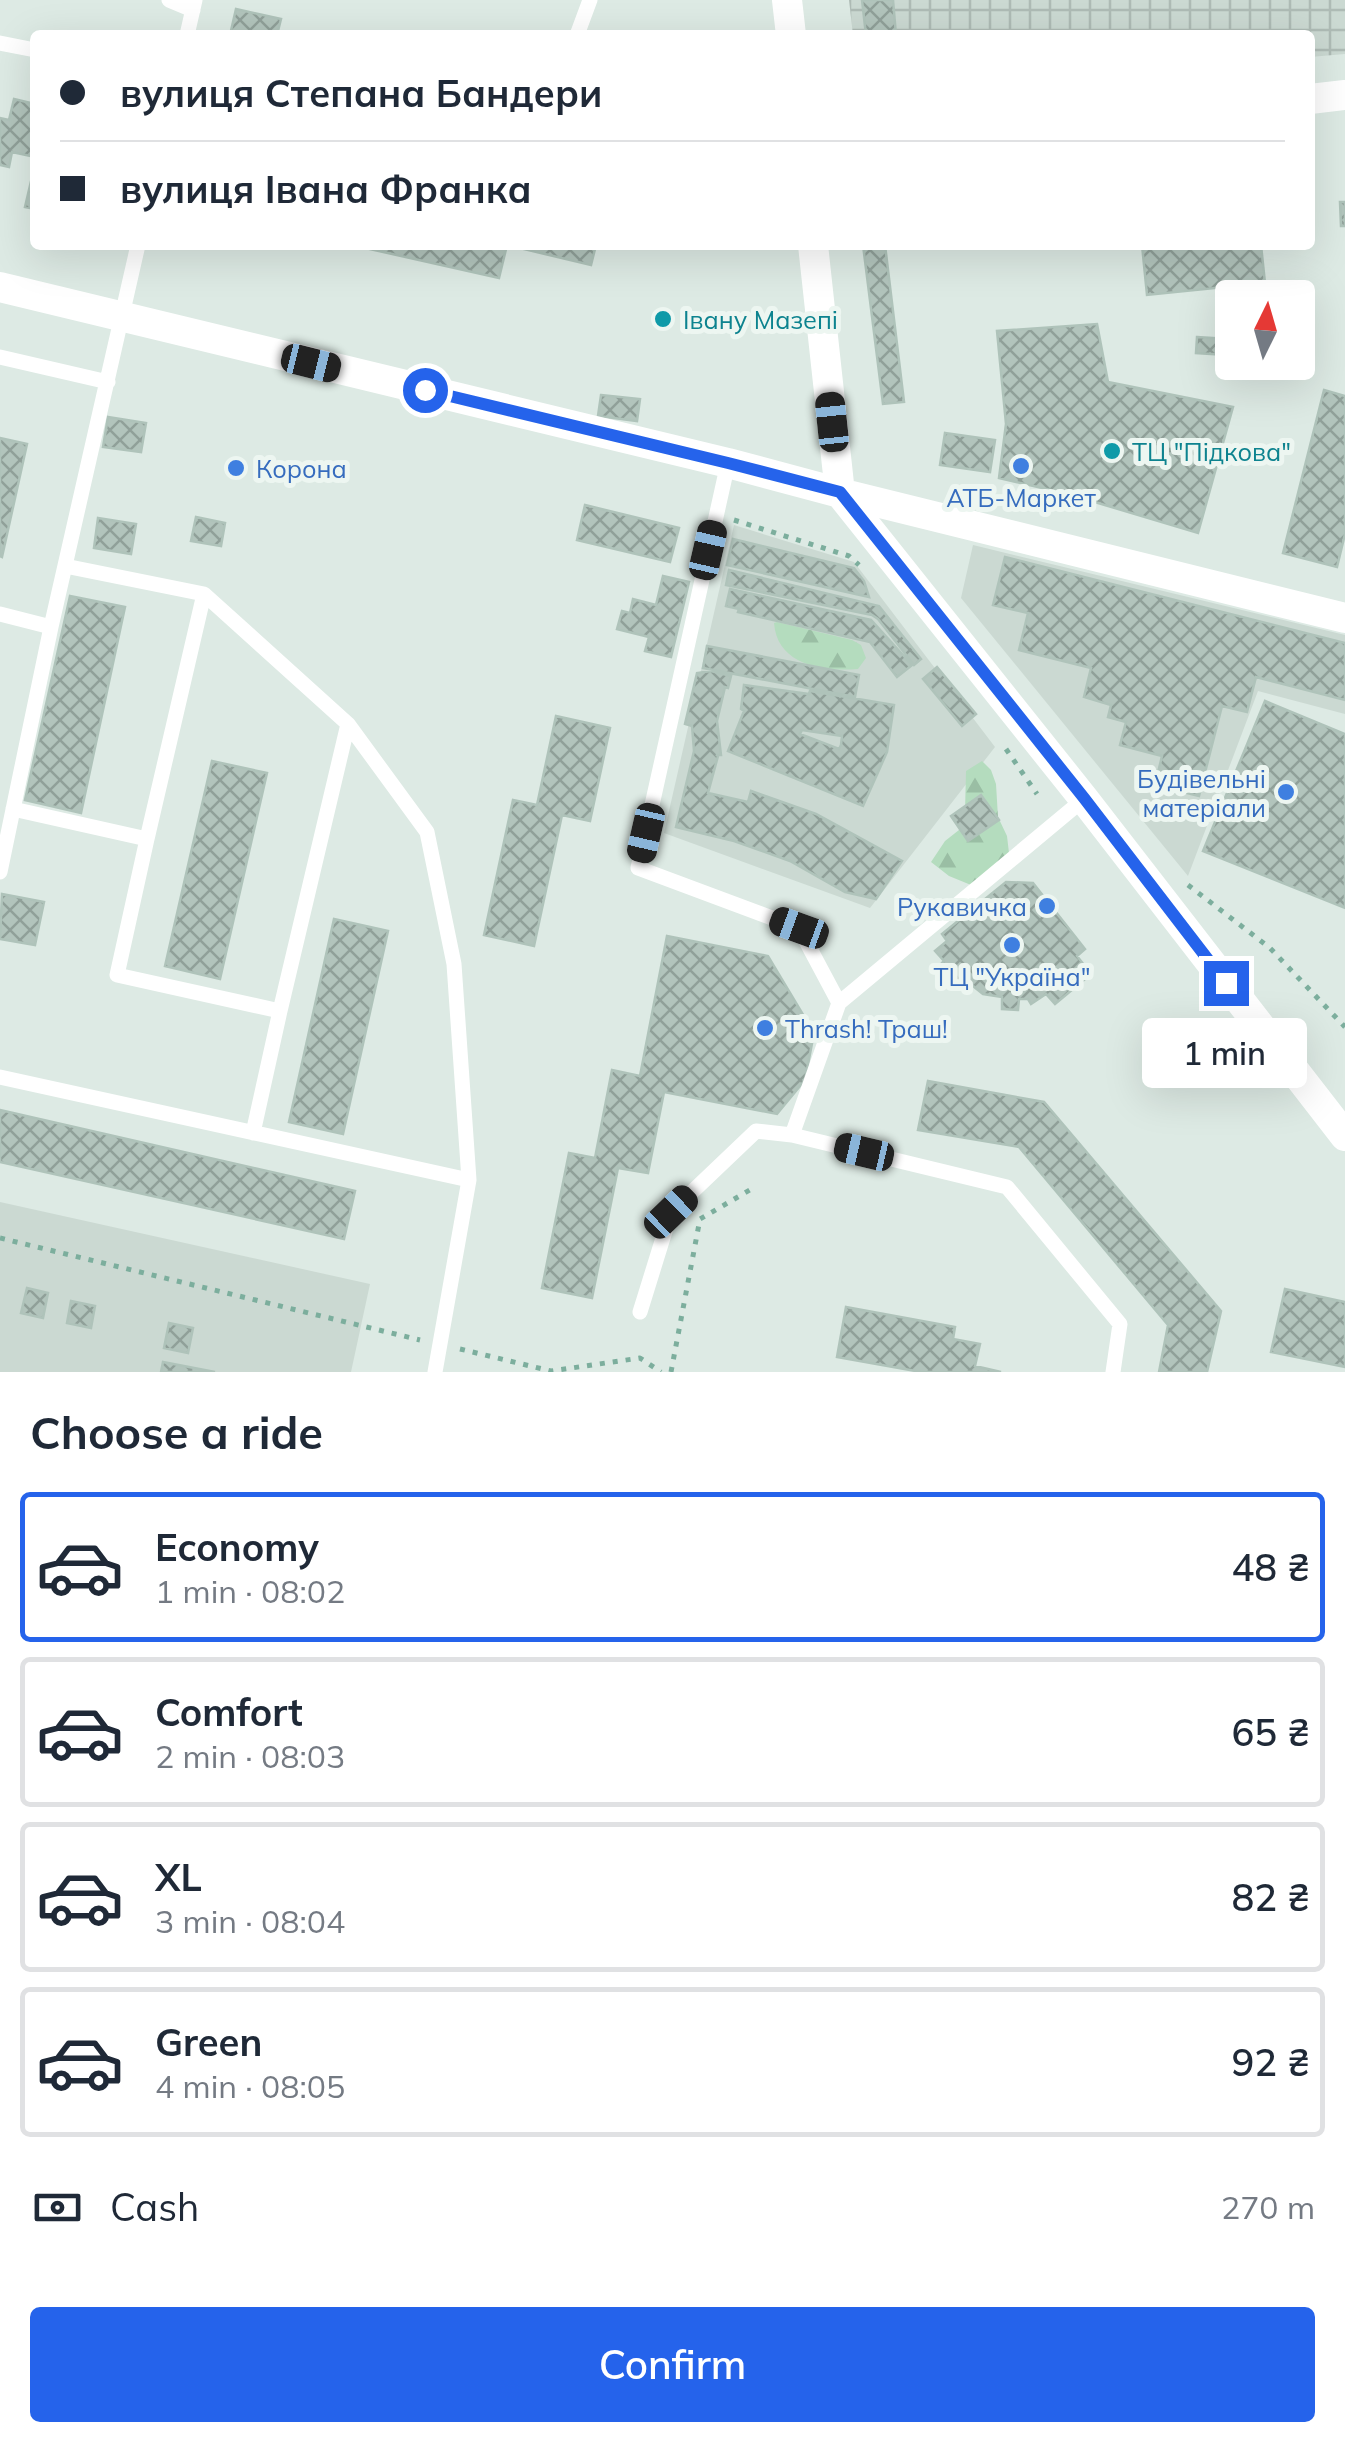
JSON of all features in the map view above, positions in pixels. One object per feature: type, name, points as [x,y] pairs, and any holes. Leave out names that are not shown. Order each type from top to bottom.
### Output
[{"type":"street","points":[[787,0],[790,30]]},
{"type":"street","points":[[1315,98],[1345,95]]},
{"type":"street","points":[[815,250],[840,492],[1084,798],[1345,1136]]},
{"type":"street","points":[[0,287],[728,463],[1345,618]]},
{"type":"lane","points":[[170,0],[194,5],[187,30]]},
{"type":"lane","points":[[579,30],[590,0]]},
{"type":"lane","points":[[0,43],[30,49]]},
{"type":"lane","points":[[0,872],[137,250]]},
{"type":"lane","points":[[0,357],[108,382]]},
{"type":"lane","points":[[728,463],[638,868],[799,928],[839,1004]]},
{"type":"lane","points":[[65,566],[204,594],[348,724],[427,832],[454,964],[469,1180],[435,1372]]},
{"type":"lane","points":[[204,594],[117,975],[280,1010]]},
{"type":"lane","points":[[0,614],[51,627]]},
{"type":"lane","points":[[253,1133],[348,724]]},
{"type":"lane","points":[[792,1136],[839,1004],[1084,798]]},
{"type":"lane","points":[[13,809],[148,839]]},
{"type":"lane","points":[[0,1077],[469,1180]]},
{"type":"lane","points":[[640,1312],[671,1212],[756,1131],[1007,1187],[1120,1324],[1114,1372]]},
{"type":"path","points":[[716,514],[849,556],[864,569]]},
{"type":"path","points":[[998,738],[1037,794]]},
{"type":"path","points":[[1177,877],[1270,948],[1345,1027]]},
{"type":"path","points":[[672,1372],[700,1219],[754,1188]]},
{"type":"path","points":[[0,1238],[551,1372],[640,1358],[661,1372]]},
{"type":"shaded area","points":[[849,0],[1345,0],[1345,54],[1315,57],[1315,30],[852,30]]},
{"type":"shaded area","points":[[734,525],[854,562],[995,747],[870,908],[664,833]]},
{"type":"shaded area","points":[[973,545],[1345,635],[1345,714],[1258,691],[1188,876],[961,598]]},
{"type":"shaded area","points":[[0,1202],[370,1284],[351,1372],[0,1372]]},
{"type":"green space","points":[[777,622],[852,640],[861,645],[866,658],[858,669],[804,663],[783,648],[777,637]]},
{"type":"green space","points":[[982,761],[991,770],[996,784],[998,817],[1007,836],[1009,853],[971,885],[949,876],[931,862],[945,841],[959,830],[965,812],[966,771]]},
{"type":"building","points":[[862,0],[893,0],[896,30],[865,30]]},
{"type":"building","points":[[236,9],[281,19],[278,30],[231,30]]},
{"type":"building","points":[[14,99],[30,103],[30,156],[12,152],[9,167],[0,165],[0,118],[9,120]]},
{"type":"building","points":[[1340,202],[1345,202],[1345,226],[1341,226]]},
{"type":"building","points":[[374,250],[506,250],[499,278]]},
{"type":"building","points":[[528,250],[595,250],[591,265]]},
{"type":"building","points":[[864,250],[886,250],[904,402],[883,404]]},
{"type":"building","points":[[1142,250],[1262,250],[1265,280],[1215,280],[1215,288],[1147,295]]},
{"type":"building","name":"ТЦ \"Підкова\"","points":[[1097,324],[1108,382],[1233,407],[1198,533],[999,478],[1006,424],[997,331]]},
{"type":"building","points":[[1197,337],[1215,338],[1215,354],[1196,353]]},
{"type":"building","points":[[1324,390],[1345,396],[1345,534],[1337,567],[1283,553]]},
{"type":"building","points":[[601,395],[640,399],[637,421],[598,416]]},
{"type":"building","points":[[108,417],[146,423],[141,452],[103,447]]},
{"type":"building","points":[[945,433],[995,440],[990,472],[940,465]]},
{"type":"building","points":[[0,438],[27,444],[2,557],[0,556]]},
{"type":"building","points":[[585,505],[679,528],[670,562],[577,540]]},
{"type":"building","points":[[196,517],[225,523],[221,546],[191,541]]},
{"type":"building","points":[[98,518],[136,524],[131,554],[94,548]]},
{"type":"building","points":[[733,539],[854,568],[869,597],[727,565]]},
{"type":"building","points":[[1005,557],[1345,643],[1345,700],[1256,677],[1247,712],[1222,706],[1199,796],[1155,785],[1162,756],[1120,745],[1126,722],[1108,717],[1111,705],[1084,697],[1091,668],[1019,650],[1028,613],[993,605]]},
{"type":"building","points":[[729,570],[879,606],[921,659],[914,665],[872,615],[726,585]]},
{"type":"building","points":[[663,576],[689,582],[671,657],[645,651],[649,637],[617,629],[622,611],[630,613],[633,599],[656,605]]},
{"type":"building","points":[[730,589],[871,620],[912,665],[897,677],[870,642],[738,612],[739,609],[726,606]]},
{"type":"building","points":[[70,596],[125,607],[81,813],[25,800]]},
{"type":"building","points":[[707,646],[859,675],[855,697],[703,668]]},
{"type":"building","points":[[937,667],[976,714],[962,726],[923,679]]},
{"type":"building","points":[[711,671],[731,676],[717,721],[721,755],[716,755],[708,793],[748,802],[751,791],[816,814],[902,861],[876,899],[845,892],[790,861],[734,841],[676,827],[694,751],[692,726],[685,724],[697,673]]},
{"type":"building","points":[[744,685],[894,705],[887,752],[863,806],[728,751],[744,711]],"holes":[[[802,730],[842,736],[839,749],[800,734]]]},
{"type":"building","name":"Будівельні матеріали","points":[[1265,701],[1345,734],[1345,908],[1203,851]]},
{"type":"building","points":[[556,716],[610,728],[590,821],[562,815],[534,946],[484,935],[513,800],[537,805]]},
{"type":"building","points":[[212,761],[267,773],[220,979],[165,966]]},
{"type":"building","points":[[981,795],[999,820],[968,841],[951,816]]},
{"type":"building","name":"ТЦ \"Україна\"","points":[[1006,882],[1033,883],[1085,949],[1077,956],[1091,974],[1055,1004],[1046,994],[1031,1004],[1028,999],[1019,999],[1018,1010],[1002,1009],[1002,997],[983,994],[968,982],[960,989],[940,965],[944,961],[935,951],[947,941],[942,934]]},
{"type":"building","points":[[2,894],[44,902],[35,945],[0,939]]},
{"type":"building","points":[[334,919],[388,931],[343,1134],[289,1122]]},
{"type":"building","points":[[667,936],[768,956],[814,1033],[805,1080],[777,1114],[664,1092],[648,1173],[618,1168],[592,1298],[542,1288],[569,1153],[595,1158],[612,1070],[640,1076]]},
{"type":"building","points":[[928,1081],[1044,1102],[1221,1311],[1207,1372],[1159,1372],[1168,1325],[1019,1147],[918,1130]]},
{"type":"building","points":[[0,1110],[355,1191],[344,1239],[0,1162]]},
{"type":"building","points":[[27,1288],[48,1293],[43,1318],[21,1313]]},
{"type":"building","points":[[1285,1289],[1345,1302],[1345,1367],[1271,1352]]},
{"type":"building","points":[[71,1301],[95,1306],[91,1328],[67,1323]]},
{"type":"building","points":[[846,1307],[955,1327],[953,1339],[980,1344],[975,1366],[1001,1372],[921,1372],[837,1357]]},
{"type":"building","points":[[169,1323],[193,1328],[188,1353],[164,1348]]},
{"type":"building","points":[[163,1362],[215,1372],[161,1372]]},
{"type":"place","name":"Івану Мазепі","points":[[663,319]]},
{"type":"place","name":"ТЦ \"Підкова\"","points":[[1112,451]]},
{"type":"place","name":"АТБ-Маркет","points":[[1021,466]]},
{"type":"place","name":"Корона","points":[[236,468]]},
{"type":"place","name":"Будівельні матеріали","points":[[1286,792]]},
{"type":"place","name":"Рукавичка","points":[[1047,906]]},
{"type":"place","name":"ТЦ \"Україна\"","points":[[1012,945]]},
{"type":"place","name":"Thrash! Траш!","points":[[765,1028]]},
{"type":"route","points":[[425,390],[840,492],[1226,983]]}]
